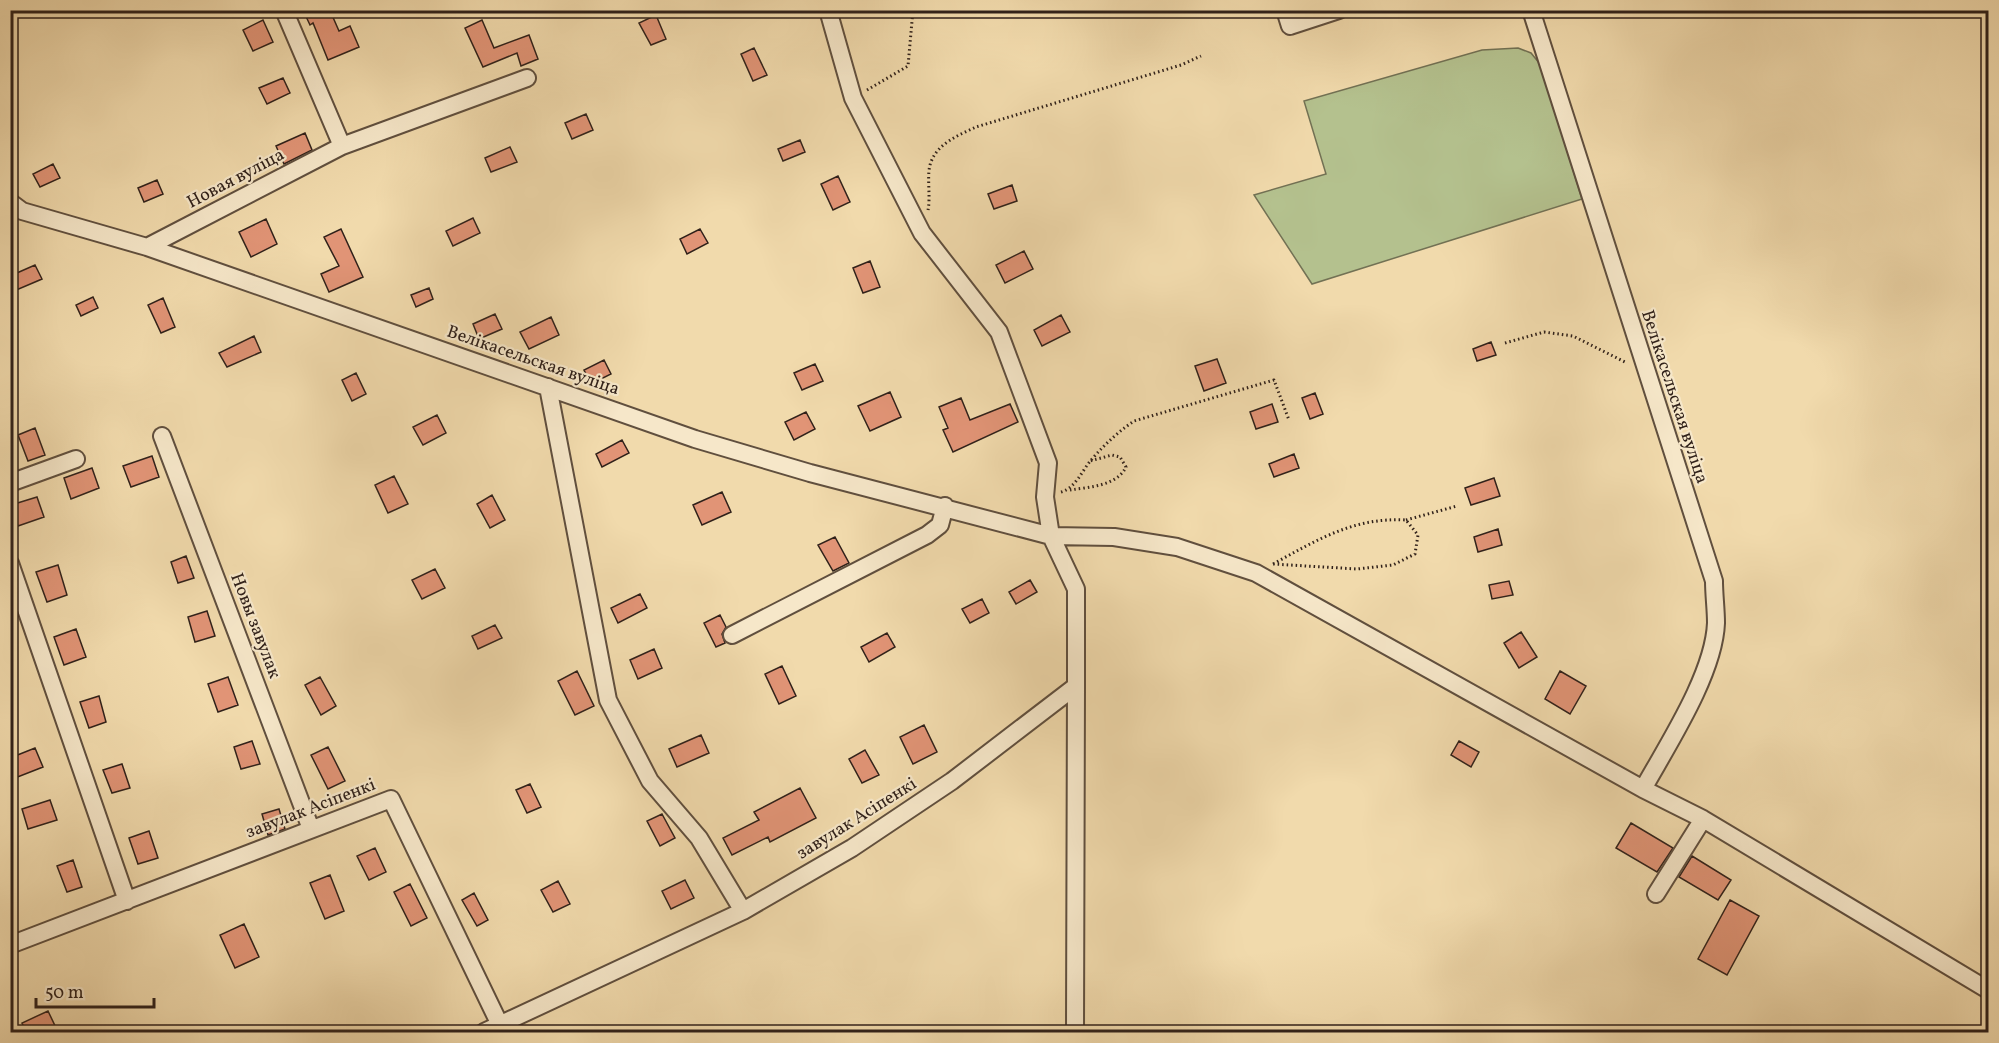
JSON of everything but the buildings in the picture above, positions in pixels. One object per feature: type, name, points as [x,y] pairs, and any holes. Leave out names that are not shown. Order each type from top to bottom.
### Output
[{"type":"street","points":[[284,10],[342,146]]},
{"type":"street","points":[[828,10],[853,98],[922,233],[999,332],[1048,463],[1045,497],[1051,536],[1076,589],[1075,1032]]},
{"type":"street","points":[[1285,10],[1290,26],[1339,10]]},
{"type":"street","name":"Велікасельская вуліца","points":[[1531,10],[1645,372],[1714,581],[1716,625],[1705,670],[1679,725],[1643,789]]},
{"type":"street","name":"Новая вуліца","points":[[147,247],[342,146],[527,78]]},
{"type":"street","name":"Велікасельская вуліца","points":[[10,202],[22,211],[147,247],[695,439],[810,473],[945,506],[1051,536],[1114,537],[1176,547],[1256,573],[1342,618],[1643,789],[1703,819],[1793,875],[1989,990]]},
{"type":"street","points":[[548,387],[608,700],[650,781],[699,838],[743,911]]},
{"type":"street","name":"Новы завулак","points":[[162,436],[311,829]]},
{"type":"street","points":[[10,483],[76,459]]},
{"type":"street","points":[[732,635],[927,535],[940,525],[945,506]]},
{"type":"street","points":[[10,563],[127,901]]},
{"type":"street","name":"завулак Асіпенкі","points":[[484,1032],[743,911],[852,848],[952,781],[1076,686]]},
{"type":"street","name":"завулак Асіпенкі","points":[[10,945],[391,799],[500,1025]]},
{"type":"street","points":[[1656,894],[1703,819]]},
{"type":"path","points":[[853,98],[908,66],[913,10]]},
{"type":"path","points":[[922,233],[931,198],[931,163],[947,141],[976,127],[1181,65],[1201,56]]},
{"type":"path","points":[[1505,343],[1544,332],[1573,336],[1645,372]]},
{"type":"path","points":[[1070,490],[1090,461],[1116,433],[1134,421],[1274,380],[1289,420]]},
{"type":"path","points":[[1045,497],[1107,483],[1122,475],[1125,467],[1120,457],[1112,455],[1090,461]]},
{"type":"path","points":[[1256,573],[1320,538],[1354,524],[1382,518],[1406,520],[1456,506]]},
{"type":"path","points":[[1273,564],[1357,568],[1393,566],[1415,554],[1418,535],[1406,520]]},
{"type":"green space","points":[[1518,48],[1531,53],[1540,64],[1582,199],[1312,284],[1254,195],[1326,174],[1304,101],[1482,50]]}]
